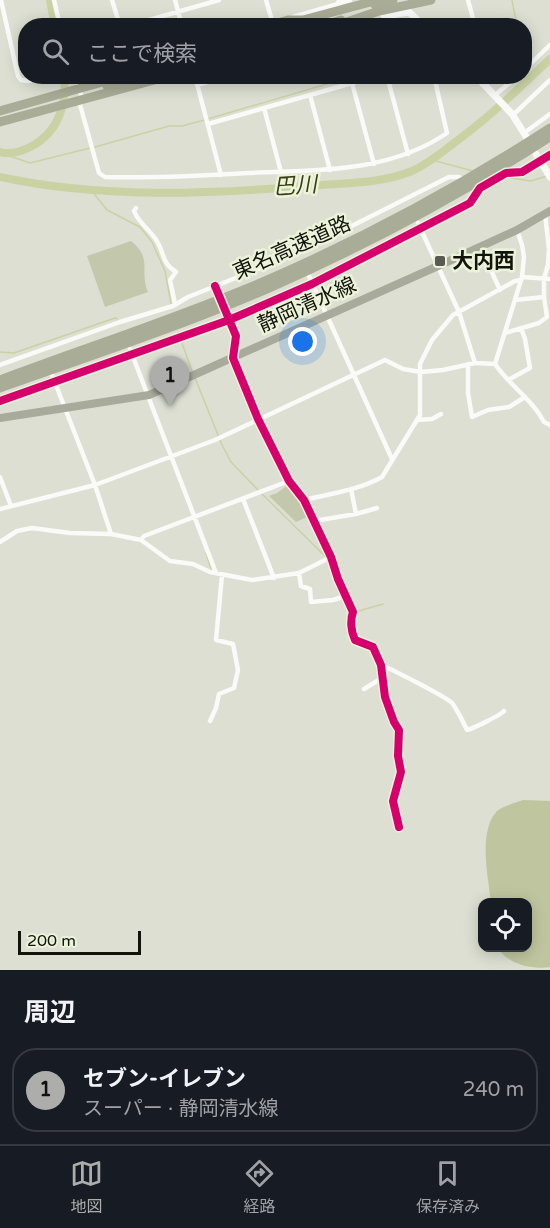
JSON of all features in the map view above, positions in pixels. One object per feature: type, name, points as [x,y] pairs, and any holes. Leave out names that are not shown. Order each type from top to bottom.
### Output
[{"type":"highway","points":[[319,18],[375,0]]},
{"type":"highway","points":[[323,18],[393,0]]},
{"type":"highway","points":[[351,18],[413,0]]},
{"type":"highway","points":[[362,18],[379,11],[431,0]]},
{"type":"highway","points":[[0,117],[97,84]]},
{"type":"highway","points":[[0,106],[106,84]]},
{"type":"highway","points":[[0,111],[78,90],[113,84]]},
{"type":"highway","points":[[0,122],[78,90],[117,84]]},
{"type":"highway","name":"東名高速道路","points":[[0,388],[218,309],[362,245],[468,188],[489,168],[550,128]]},
{"type":"highway","name":"東名高速道路","points":[[0,380],[167,320],[265,281],[504,171],[550,137]]},
{"type":"main road","name":"静岡清水線","points":[[0,418],[149,395],[517,230],[547,212]]},
{"type":"street","points":[[1,0],[3,23],[18,76]]},
{"type":"street","points":[[55,0],[58,18]]},
{"type":"street","points":[[112,0],[118,18]]},
{"type":"street","points":[[175,0],[180,18]]},
{"type":"street","points":[[155,18],[219,0]]},
{"type":"street","points":[[266,0],[275,18]]},
{"type":"street","points":[[294,18],[339,1],[350,0]]},
{"type":"street","points":[[375,0],[379,11],[389,17],[409,12],[416,18]]},
{"type":"street","points":[[468,0],[473,18]]},
{"type":"street","points":[[532,63],[550,45]]},
{"type":"street","points":[[512,114],[550,80]]},
{"type":"street","points":[[200,84],[197,85],[220,175]]},
{"type":"street","points":[[208,124],[348,84]]},
{"type":"street","points":[[352,84],[374,164]]},
{"type":"street","points":[[389,84],[408,154]]},
{"type":"street","points":[[78,90],[99,173],[105,177],[330,170],[374,164],[408,154],[447,133],[436,84]]},
{"type":"street","points":[[495,96],[509,84]]},
{"type":"street","points":[[485,85],[512,114],[525,135],[550,114]]},
{"type":"street","points":[[310,95],[330,170]]},
{"type":"street","points":[[264,108],[281,172]]},
{"type":"street","points":[[536,154],[549,175]]},
{"type":"street","points":[[468,188],[495,179],[504,171],[522,172],[550,155]]},
{"type":"street","points":[[0,365],[172,306],[215,286],[299,256],[449,177],[462,179],[468,188],[470,203],[312,284],[229,320],[0,401]]},
{"type":"street","points":[[407,198],[410,205]]},
{"type":"street","points":[[136,208],[134,211],[136,218],[158,242],[166,266],[176,272],[170,280],[172,306]]},
{"type":"street","points":[[505,333],[539,323],[547,317],[544,297],[549,265],[547,212]]},
{"type":"street","points":[[418,223],[459,312],[475,363]]},
{"type":"street","points":[[495,364],[521,279],[524,257],[517,230]]},
{"type":"street","points":[[480,246],[500,290]]},
{"type":"street","points":[[309,276],[392,459]]},
{"type":"street","points":[[304,500],[372,483],[382,477],[418,420],[420,364],[428,346],[453,315],[521,279],[547,278]]},
{"type":"street","points":[[215,286],[218,294]]},
{"type":"street","points":[[515,300],[544,297]]},
{"type":"street","points":[[225,311],[236,336],[233,358],[258,419],[289,481],[304,500],[331,557],[352,612],[355,640],[373,647],[381,665],[385,697],[399,730],[398,756],[401,772],[393,801],[399,827]]},
{"type":"street","points":[[120,322],[122,328]]},
{"type":"street","points":[[508,380],[530,368],[521,328]]},
{"type":"street","points":[[130,349],[219,574],[216,640],[233,644],[238,670],[234,688],[219,694],[210,721]]},
{"type":"street","points":[[42,350],[45,356]]},
{"type":"street","points":[[0,509],[95,485],[223,437],[385,360],[403,369],[421,372],[475,363],[495,364],[539,413],[544,422],[550,425]]},
{"type":"street","points":[[468,364],[468,393],[472,417],[488,410],[509,407],[525,397]]},
{"type":"street","points":[[52,375],[95,485],[111,534]]},
{"type":"street","points":[[418,420],[432,419],[441,414]]},
{"type":"street","points":[[0,477],[11,506]]},
{"type":"street","points":[[141,540],[144,536],[289,481]]},
{"type":"street","points":[[351,489],[356,514]]},
{"type":"street","points":[[243,499],[274,578]]},
{"type":"street","points":[[314,520],[356,514],[377,508]]},
{"type":"street","points":[[0,542],[17,531],[32,528],[70,533],[111,534],[141,540],[170,561],[193,564],[219,574],[252,580],[299,573],[331,557]]},
{"type":"street","points":[[299,573],[301,586],[310,589],[311,602],[346,596]]},
{"type":"street","points":[[381,665],[453,702],[467,730],[500,716],[504,711]]},
{"type":"street","points":[[364,689],[382,678]]},
{"type":"green space","points":[[131,241],[138,247],[144,259],[148,292],[105,307],[87,256]]},
{"type":"green space","points":[[289,484],[303,501],[309,516],[296,522],[269,496]]},
{"type":"green space","points":[[523,800],[550,801],[550,967],[536,968],[521,965],[501,952],[532,952],[532,898],[491,898],[486,855],[488,830],[497,811]]},
{"type":"waterway","points":[[50,0],[53,18]]},
{"type":"waterway","points":[[512,0],[515,18]]},
{"type":"waterway","name":"巴川","points":[[532,76],[550,59]]},
{"type":"waterway","points":[[0,152],[13,153],[25,149],[48,133],[59,117],[65,84]]},
{"type":"waterway","points":[[95,147],[169,126],[182,126],[201,121],[327,84]]},
{"type":"waterway","name":"巴川","points":[[0,177],[76,189],[154,193],[270,189],[387,178],[412,171],[439,154],[492,113],[523,84]]},
{"type":"waterway","points":[[4,154],[30,163],[90,148]]},
{"type":"waterway","points":[[432,160],[473,171]]},
{"type":"waterway","points":[[505,177],[531,181],[547,176]]},
{"type":"waterway","points":[[92,191],[107,210],[140,227],[152,242],[165,271],[171,304]]},
{"type":"waterway","points":[[0,352],[14,353],[117,319]]},
{"type":"waterway","points":[[178,332],[192,371]]},
{"type":"waterway","points":[[195,378],[231,462],[258,490]]},
{"type":"waterway","points":[[261,493],[326,557]]},
{"type":"waterway","points":[[206,553],[211,569]]},
{"type":"waterway","points":[[355,612],[383,604]]},
{"type":"waterway","points":[[354,622],[357,635],[373,645]]},
{"type":"cycle path","points":[[0,401],[229,320],[312,284],[470,203],[480,188],[506,173],[522,172],[550,155]]},
{"type":"cycle path","points":[[215,286],[236,336],[233,358],[258,419],[289,481],[304,500],[331,557],[353,612],[351,626],[355,640],[373,647],[381,665],[385,697],[399,730],[398,756],[401,772],[393,801],[399,827]]},
{"type":"place","name":"大内西","points":[[440,261]]},
{"type":"place","name":"セブン-イレブン","points":[[170,406]]}]
